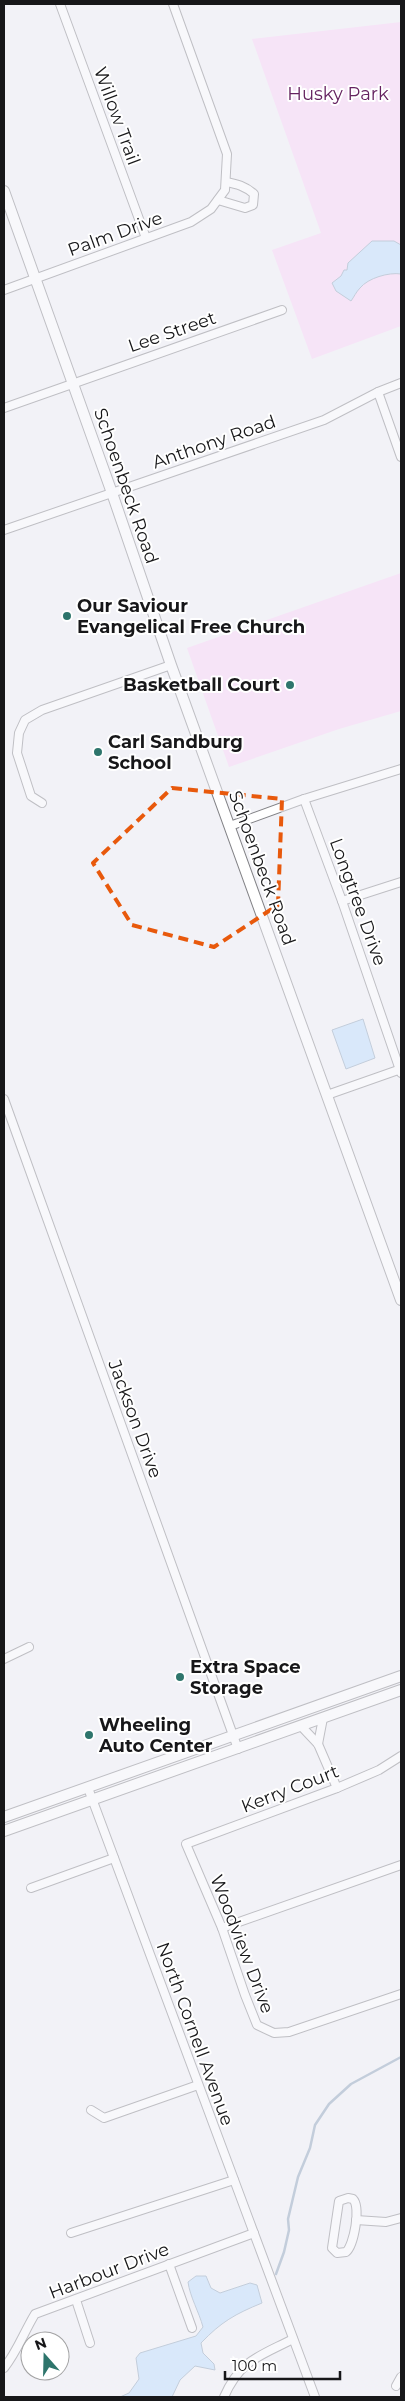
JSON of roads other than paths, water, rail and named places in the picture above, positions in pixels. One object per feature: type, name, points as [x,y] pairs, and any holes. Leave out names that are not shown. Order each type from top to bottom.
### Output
[{"type":"main road","name":"Schoenbeck Road","points":[[4,191],[172,665],[401,1300]]},
{"type":"main road","points":[[4,1817],[401,1676]]},
{"type":"main road","points":[[4,1831],[401,1690]]},
{"type":"street","name":"Willow Trail","points":[[60,4],[146,238]]},
{"type":"street","points":[[173,4],[228,154],[225,186],[243,185],[254,194],[253,205],[245,208],[218,200]]},
{"type":"street","name":"Palm Drive","points":[[4,290],[191,222],[211,209],[225,186]]},
{"type":"street","name":"Lee Street","points":[[4,408],[282,310]]},
{"type":"street","name":"Anthony Road","points":[[4,530],[324,420],[378,392],[401,383]]},
{"type":"street","points":[[378,392],[401,457]]},
{"type":"street","points":[[42,803],[31,796],[17,753],[19,733],[26,720],[42,710],[172,665]]},
{"type":"street","points":[[230,826],[304,799],[401,769]]},
{"type":"street","name":"Longtree Drive","points":[[304,799],[401,1070]]},
{"type":"street","points":[[342,901],[401,882]]},
{"type":"street","points":[[326,1095],[401,1070]]},
{"type":"street","name":"Jackson Drive","points":[[4,1099],[238,1749]]},
{"type":"street","points":[[4,1659],[30,1647]]},
{"type":"street","points":[[318,1744],[323,1718]]},
{"type":"street","points":[[300,1726],[318,1744],[337,1788]]},
{"type":"street","name":"Kerry Court","points":[[186,1844],[337,1788],[379,1770],[401,1756]]},
{"type":"street","name":"North Cornell Avenue","points":[[88,1788],[315,2397]]},
{"type":"street","name":"Woodview Drive","points":[[186,1844],[222,1928],[244,1996],[257,2025],[274,2033],[289,2032],[401,1994]]},
{"type":"street","points":[[30,1888],[114,1858]]},
{"type":"street","points":[[222,1928],[401,1865]]},
{"type":"street","points":[[91,2110],[104,2118],[198,2085]]},
{"type":"street","points":[[71,2233],[234,2180]]},
{"type":"street","points":[[348,2198],[356,2202],[356,2220],[352,2246],[346,2252],[335,2251],[332,2248],[339,2201],[341,2199],[348,2198]]},
{"type":"street","points":[[356,2220],[386,2222],[401,2218]]},
{"type":"street","name":"Harbour Drive","points":[[4,2368],[16,2353],[24,2332],[35,2314],[254,2233]]},
{"type":"street","points":[[169,2264],[192,2328]]},
{"type":"street","points":[[76,2300],[90,2343]]},
{"type":"street","points":[[224,2397],[234,2375],[247,2363],[294,2339]]},
{"type":"street","points":[[396,2386],[401,2377]]},
{"type":"water","points":[[372,241],[394,241],[401,245],[401,274],[385,275],[368,281],[351,301],[336,291],[332,283],[341,276],[344,270],[347,270],[348,263]]},
{"type":"water","points":[[363,1019],[375,1058],[346,1069],[332,1030]]},
{"type":"water","points":[[196,2276],[206,2276],[211,2288],[220,2293],[250,2283],[257,2285],[262,2303],[229,2319],[215,2329],[201,2343],[203,2353],[214,2364],[215,2370],[195,2366],[180,2380],[172,2397],[120,2397],[129,2393],[139,2379],[136,2358],[140,2353],[196,2336],[203,2327],[188,2282]]},
{"type":"waterway","points":[[276,2274],[289,2230],[288,2219],[298,2177],[310,2148],[315,2125],[329,2104],[351,2084],[401,2057]]},
{"type":"place","name":"Our Saviour Evangelical Free Church","points":[[67,616]]},
{"type":"place","name":"Basketball Court","points":[[290,685]]},
{"type":"place","name":"Carl Sandburg School","points":[[98,752]]},
{"type":"place","name":"Extra Space Storage","points":[[180,1677]]},
{"type":"place","name":"Wheeling Auto Center","points":[[89,1735]]},
{"type":"park label","name":"Husky Park","points":[[338,94]]}]
